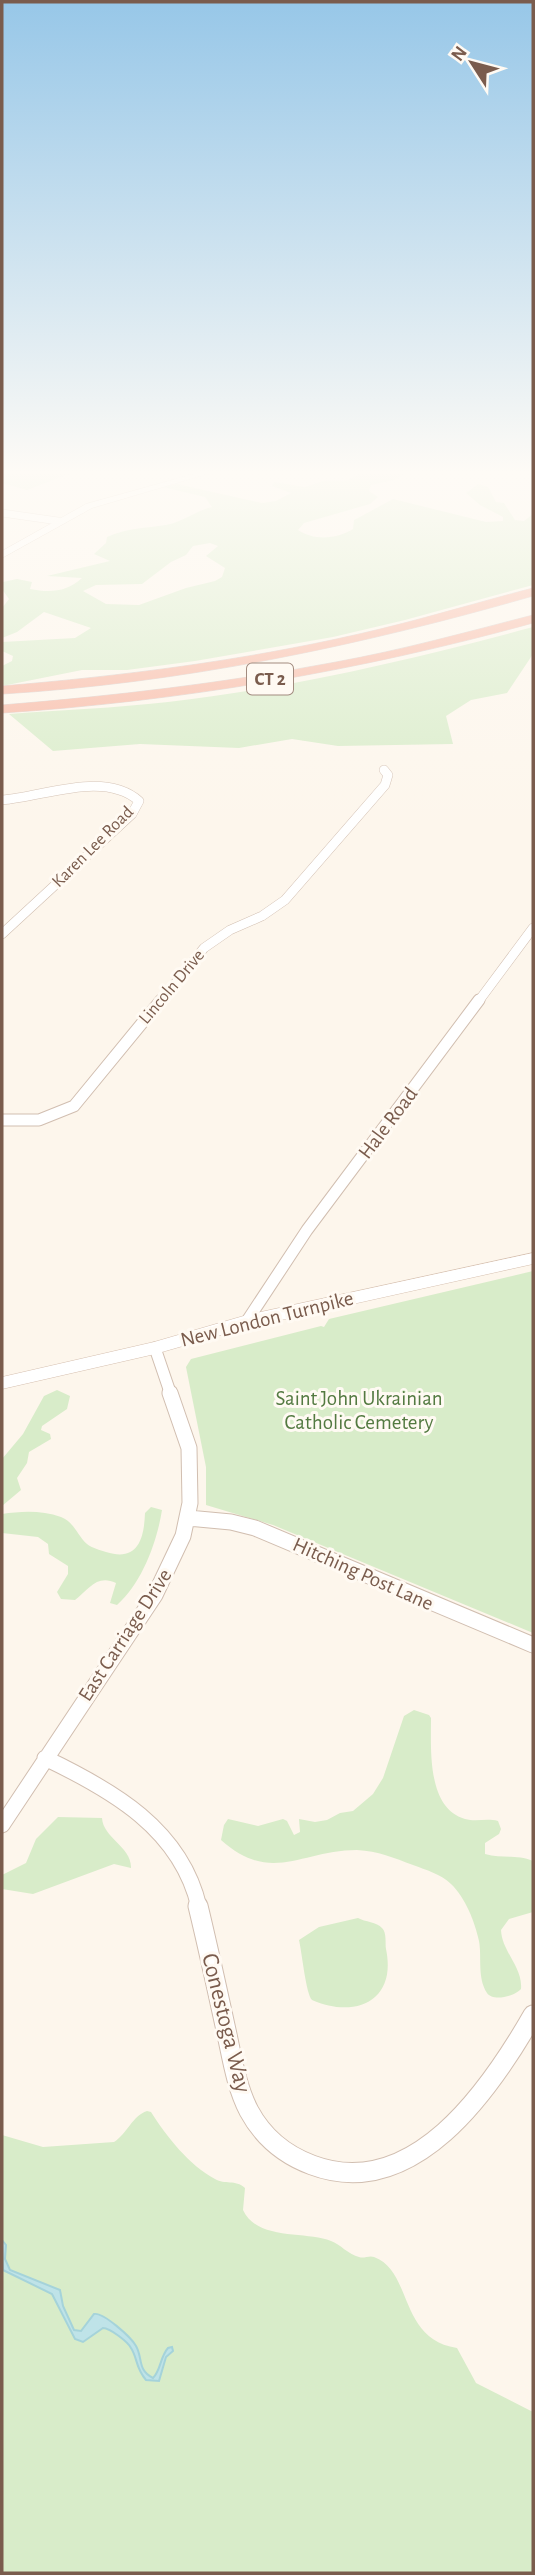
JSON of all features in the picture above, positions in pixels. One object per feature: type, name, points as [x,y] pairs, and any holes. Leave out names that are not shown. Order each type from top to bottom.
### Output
[{"type":"highway","name":"CT 2","points":[[2,690],[141,676],[262,658],[387,632],[533,592]]},
{"type":"highway","name":"CT 2","points":[[2,709],[153,695],[283,677],[402,654],[533,619]]},
{"type":"street","name":"Lincoln Drive","points":[[2,1120],[29,1123],[52,1119],[74,1106],[204,948],[230,930],[262,916],[285,900],[300,884],[385,785],[388,775],[384,770]]},
{"type":"street","name":"Karen Lee Road","points":[[2,800],[103,786],[122,787],[133,792],[139,801],[132,814],[2,934]]},
{"type":"street","name":"Hale Road","points":[[247,1321],[307,1230],[533,928]]},
{"type":"street","name":"New London Turnpike","points":[[2,1383],[155,1348],[247,1321],[533,1258]]},
{"type":"street","name":"East Carriage Drive","points":[[2,1825],[155,1595],[176,1554],[188,1518],[191,1470],[189,1448],[155,1348]]},
{"type":"street","name":"Hitching Post Lane","points":[[188,1518],[231,1522],[255,1528],[533,1645]]},
{"type":"street","name":"Conestoga Way","points":[[45,1758],[119,1796],[145,1816],[170,1844],[184,1867],[196,1895],[237,2078],[249,2110],[263,2133],[282,2151],[303,2162],[350,2174],[379,2171],[407,2160],[450,2123],[490,2079],[508,2058],[533,2015]]},
{"type":"green space","points":[[2,589],[87,589],[83,591],[106,604],[139,605],[183,589],[518,589],[333,637],[127,670],[82,670],[2,686],[2,666],[12,661],[13,656],[2,651],[2,642],[75,638],[91,628],[44,612],[17,632],[2,638],[2,608],[9,599]]},
{"type":"green space","points":[[533,627],[533,654],[507,693],[471,700],[446,716],[453,744],[338,746],[292,739],[239,748],[140,744],[53,751],[9,714],[148,704],[260,689],[398,661]]},
{"type":"green space","name":"Saint John Ukrainian Catholic Cemetery","points":[[533,1271],[533,1633],[273,1525],[206,1505],[206,1467],[186,1367],[191,1359],[324,1327],[329,1319]]},
{"type":"green space","points":[[57,1390],[70,1396],[67,1409],[42,1426],[41,1430],[50,1434],[51,1439],[29,1452],[27,1463],[17,1478],[21,1490],[2,1506],[2,1459],[23,1434],[44,1396]]},
{"type":"green space","points":[[151,1507],[162,1510],[152,1548],[141,1574],[117,1605],[110,1603],[116,1583],[104,1580],[94,1584],[75,1600],[61,1599],[57,1592],[68,1574],[68,1566],[49,1554],[48,1544],[38,1537],[2,1533],[2,1514],[46,1513],[65,1519],[91,1547],[125,1554],[132,1551],[141,1539],[145,1513]]},
{"type":"green space","points":[[414,1710],[431,1718],[434,1776],[444,1803],[453,1813],[465,1819],[498,1821],[501,1829],[499,1834],[485,1843],[485,1854],[533,1861],[533,1912],[509,1919],[501,1930],[521,1981],[521,1989],[509,1996],[499,1998],[487,1993],[481,1974],[479,1941],[472,1918],[456,1889],[438,1875],[386,1855],[357,1850],[337,1851],[287,1862],[256,1861],[221,1840],[228,1819],[258,1826],[283,1819],[287,1821],[294,1835],[300,1832],[299,1819],[315,1822],[353,1811],[373,1794],[383,1778],[404,1716]]},
{"type":"green space","points":[[58,1817],[102,1818],[107,1831],[127,1854],[131,1868],[114,1864],[33,1894],[2,1889],[2,1875],[26,1863],[36,1839]]},
{"type":"green space","points":[[358,1918],[377,1924],[385,1933],[388,1967],[379,1993],[357,2006],[328,2005],[312,2000],[299,1940],[319,1927]]},
{"type":"green space","points":[[147,2111],[151,2112],[171,2140],[197,2166],[219,2181],[245,2188],[243,2210],[259,2227],[321,2238],[338,2244],[355,2256],[374,2257],[386,2265],[395,2276],[415,2319],[425,2332],[438,2342],[457,2348],[476,2383],[533,2412],[533,2573],[2,2573],[2,2135],[43,2147],[114,2142],[137,2117]]},
{"type":"water","points":[[2,2240],[6,2245],[5,2259],[10,2270],[60,2290],[63,2306],[74,2330],[81,2331],[94,2314],[104,2317],[133,2342],[138,2350],[142,2368],[153,2378],[165,2352],[172,2347],[173,2351],[166,2357],[159,2381],[146,2380],[129,2345],[110,2330],[103,2328],[83,2342],[75,2339],[52,2294],[3,2270]]}]
